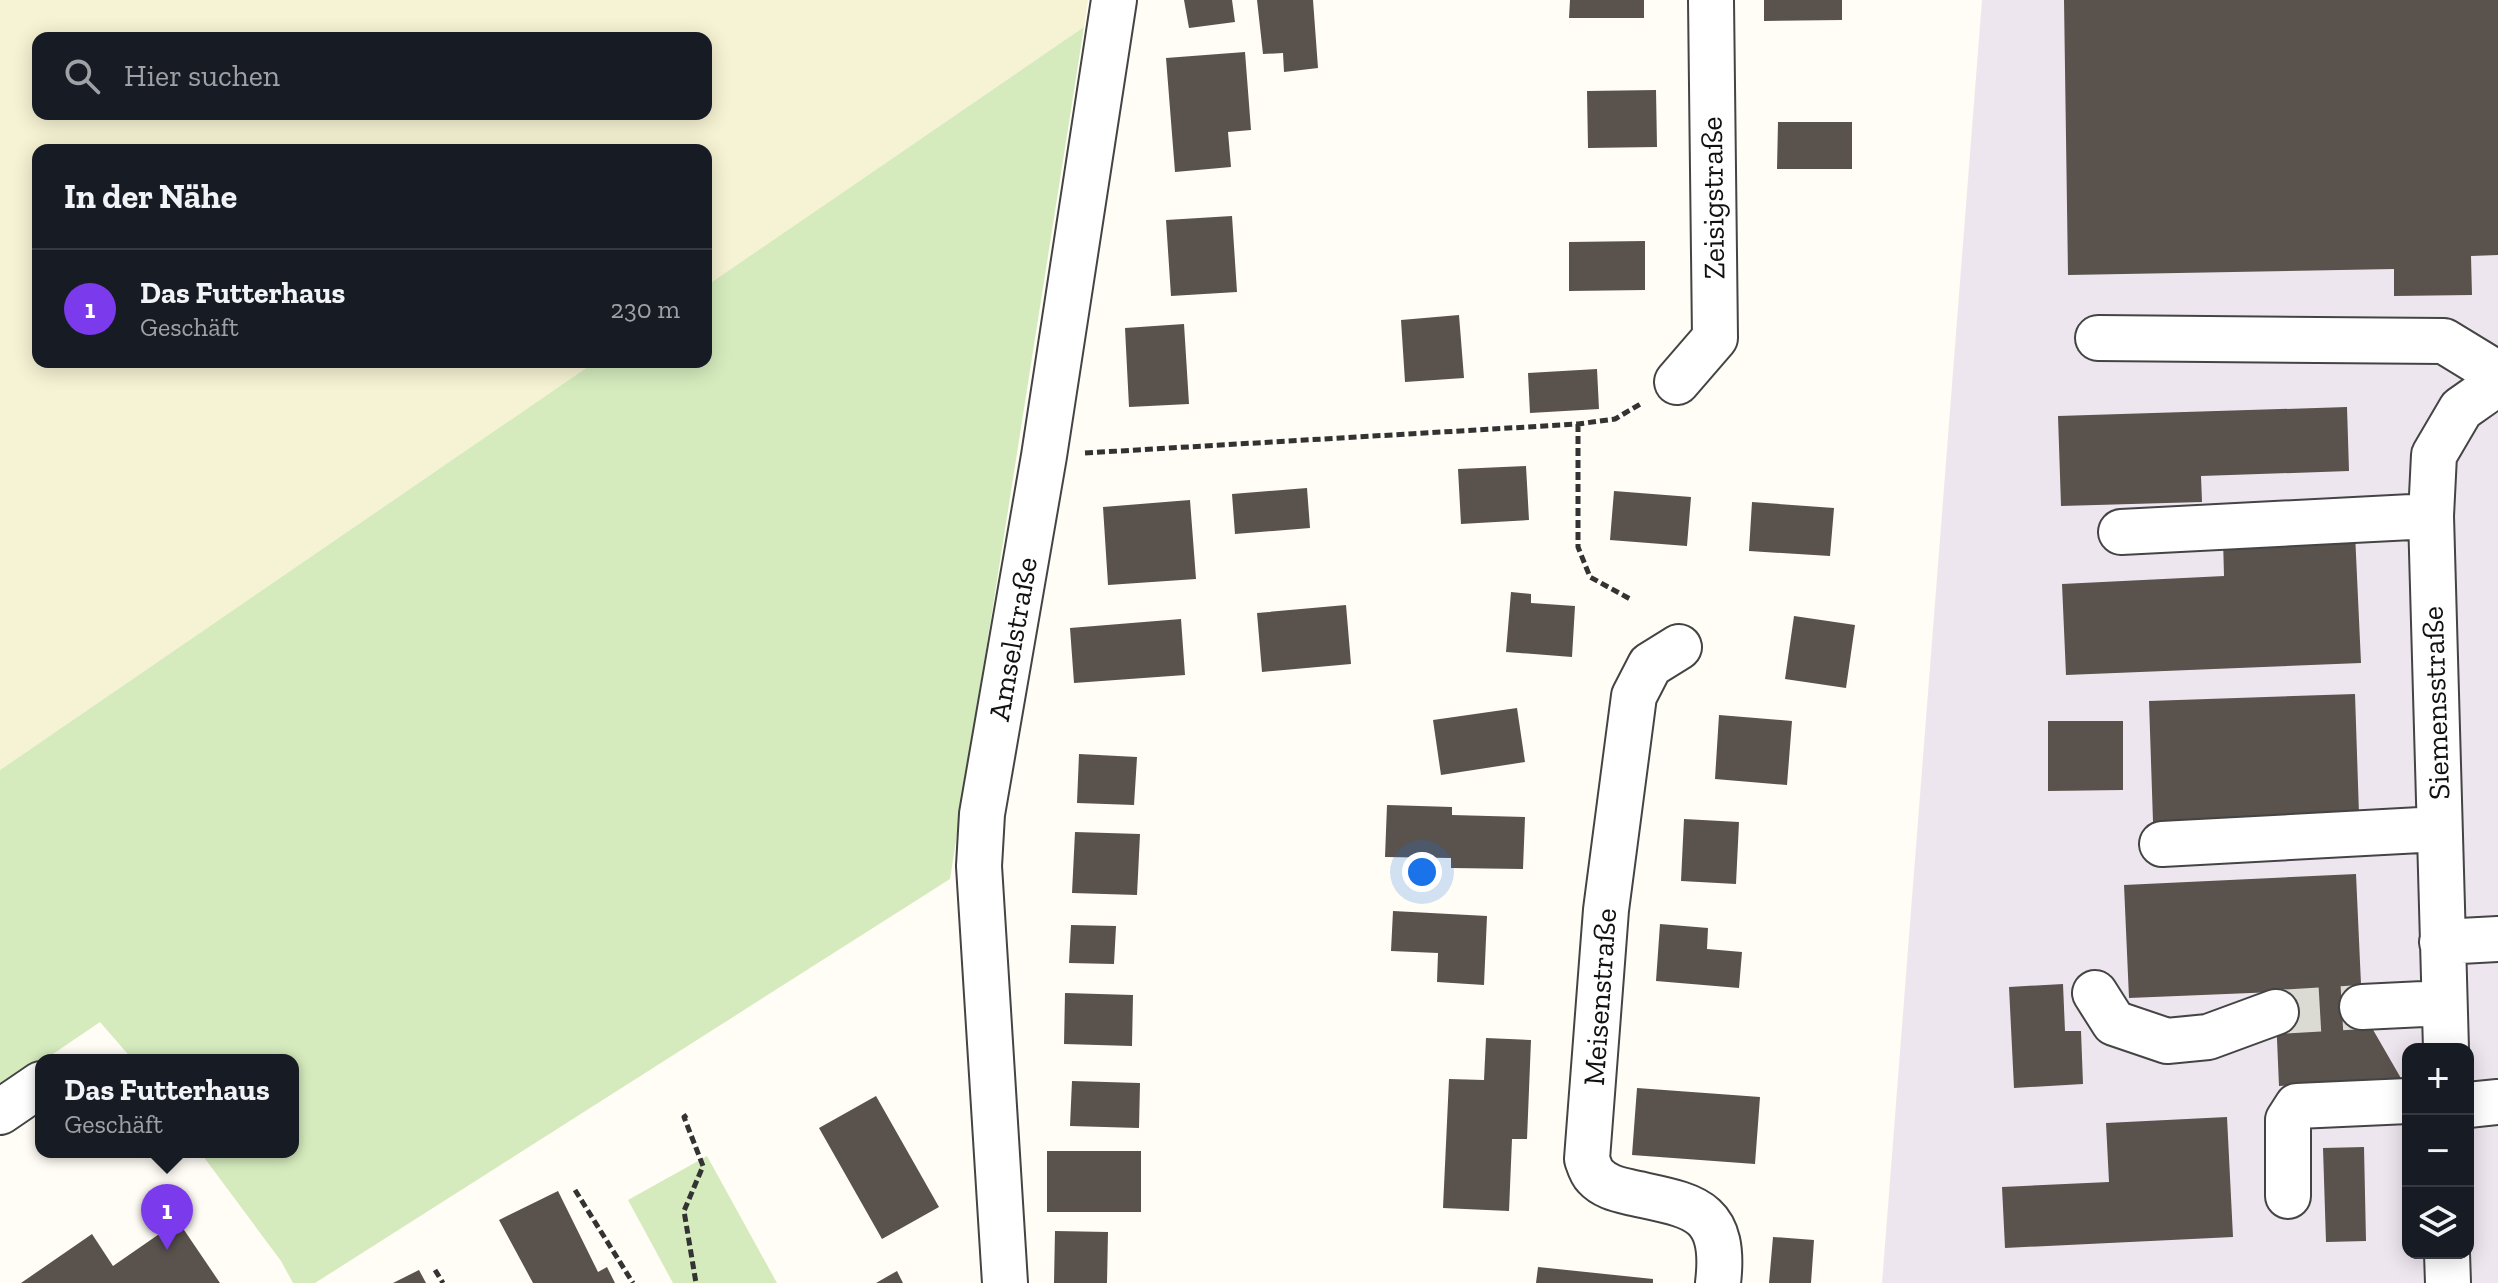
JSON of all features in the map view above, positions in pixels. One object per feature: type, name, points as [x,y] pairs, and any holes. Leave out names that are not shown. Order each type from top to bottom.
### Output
[{"type":"street","name":"Amselstraße","points":[[1005,1283],[979,866],[982,814],[1044,456],[1114,0]]},
{"type":"street","name":"Zeisigstraße","points":[[1677,382],[1715,338],[1711,0]]},
{"type":"street","points":[[2098,338],[2444,341],[2498,374]]},
{"type":"street","name":"Siemensstraße","points":[[2446,1043],[2431,516],[2434,455],[2461,409],[2498,383]]},
{"type":"street","points":[[2121,532],[2431,516]]},
{"type":"street","name":"Meisenstraße","points":[[1679,647],[1650,665],[1634,696],[1606,910],[1587,1159],[1594,1176],[1610,1187],[1682,1204],[1699,1212],[1711,1224],[1719,1242],[1718,1283]]},
{"type":"street","points":[[2162,844],[2439,829]]},
{"type":"street","points":[[2442,942],[2498,939]]},
{"type":"street","points":[[2095,993],[2114,1023],[2167,1041],[2208,1037],[2276,1012]]},
{"type":"street","points":[[2362,1007],[2444,1003]]},
{"type":"street","points":[[0,1112],[35,1088]]},
{"type":"street","points":[[2288,1196],[2288,1120],[2297,1106],[2402,1101]]},
{"type":"street","points":[[2474,1104],[2498,1102]]},
{"type":"street","points":[[2447,1259],[2448,1283]]},
{"type":"path","points":[[1044,456],[1578,424],[1615,419],[1677,382]]},
{"type":"path","points":[[1578,424],[1578,547],[1590,577],[1632,600]]},
{"type":"path","points":[[687,1115],[684,1117],[703,1166],[684,1211],[696,1283]]},
{"type":"path","points":[[575,1190],[633,1283]]},
{"type":"path","points":[[435,1270],[443,1283]]},
{"type":"shaded area","points":[[0,0],[1088,0],[1084,27],[712,282],[712,144],[32,144],[32,368],[586,368],[0,770]]},
{"type":"shaded area","points":[[1982,0],[2498,0],[2498,1283],[1882,1283]]},
{"type":"green space","points":[[1084,27],[950,879],[315,1283],[293,1283],[281,1261],[204,1158],[299,1158],[299,1054],[128,1054],[100,1022],[53,1054],[35,1054],[35,1066],[0,1090],[0,770],[586,368],[712,368],[712,282]]},
{"type":"green space","points":[[707,1156],[777,1283],[673,1283],[628,1200]]},
{"type":"building","points":[[1184,0],[1232,0],[1235,22],[1189,28]]},
{"type":"building","points":[[1257,0],[1313,0],[1318,68],[1284,72],[1283,53],[1263,54]]},
{"type":"building","points":[[1570,0],[1644,0],[1644,18],[1569,18]]},
{"type":"building","points":[[1764,0],[1842,0],[1842,20],[1764,21]]},
{"type":"building","points":[[2064,0],[2498,0],[2498,255],[2471,256],[2472,295],[2394,296],[2394,269],[2068,275]]},
{"type":"building","points":[[1245,52],[1251,130],[1228,132],[1231,167],[1175,172],[1166,58]]},
{"type":"building","points":[[1656,90],[1657,147],[1588,148],[1587,91]]},
{"type":"building","points":[[1778,122],[1852,122],[1852,169],[1777,169]]},
{"type":"building","points":[[1232,216],[1237,292],[1171,296],[1166,220]]},
{"type":"building","points":[[1645,241],[1645,290],[1569,291],[1569,242]]},
{"type":"building","points":[[1459,315],[1464,378],[1405,382],[1401,320]]},
{"type":"building","points":[[1184,324],[1189,404],[1129,407],[1125,328]]},
{"type":"building","points":[[1597,369],[1599,409],[1530,413],[1528,373]]},
{"type":"building","points":[[2347,407],[2349,471],[2201,476],[2202,502],[2061,506],[2058,416]]},
{"type":"building","points":[[1526,466],[1529,520],[1461,524],[1458,469]]},
{"type":"building","points":[[1307,488],[1310,528],[1235,534],[1232,494]]},
{"type":"building","points":[[1614,491],[1691,497],[1687,546],[1610,540]]},
{"type":"building","points":[[1190,500],[1196,579],[1108,585],[1103,507]]},
{"type":"building","points":[[1752,502],[1834,508],[1830,556],[1749,551]]},
{"type":"building","points":[[2355,533],[2361,663],[2066,675],[2062,584],[2224,576],[2223,539]]},
{"type":"building","points":[[1511,592],[1531,594],[1531,603],[1575,606],[1572,657],[1506,652]]},
{"type":"building","points":[[1346,605],[1351,664],[1262,672],[1257,613]]},
{"type":"building","points":[[1794,616],[1855,625],[1846,688],[1785,679]]},
{"type":"building","points":[[1181,619],[1185,675],[1074,683],[1070,628]]},
{"type":"building","points":[[2355,694],[2359,814],[2153,822],[2149,701]]},
{"type":"building","points":[[1517,708],[1525,762],[1441,775],[1433,720]]},
{"type":"building","points":[[1719,715],[1792,721],[1787,785],[1715,779]]},
{"type":"building","points":[[2048,721],[2123,721],[2123,790],[2048,791]]},
{"type":"building","points":[[1079,754],[1137,757],[1134,805],[1077,803]]},
{"type":"building","points":[[1387,805],[1452,807],[1452,815],[1525,817],[1523,869],[1451,868],[1451,858],[1385,857]]},
{"type":"building","points":[[1684,819],[1739,822],[1736,884],[1681,881]]},
{"type":"building","points":[[1075,832],[1140,834],[1137,895],[1072,893]]},
{"type":"building","points":[[2356,874],[2363,1028],[2372,1028],[2402,1080],[2279,1086],[2275,992],[2129,998],[2124,885]]},
{"type":"building","points":[[1393,911],[1487,916],[1484,985],[1437,982],[1438,953],[1391,951]]},
{"type":"building","points":[[1660,924],[1708,928],[1707,949],[1742,952],[1739,988],[1656,981]]},
{"type":"building","points":[[1071,925],[1116,926],[1114,964],[1069,963]]},
{"type":"building","points":[[2063,984],[2065,1031],[2081,1031],[2083,1084],[2014,1088],[2009,987]]},
{"type":"building","points":[[1065,993],[1133,995],[1132,1046],[1064,1044]]},
{"type":"building","points":[[1486,1038],[1531,1040],[1527,1139],[1512,1139],[1509,1211],[1443,1208],[1449,1079],[1484,1080]]},
{"type":"building","points":[[1072,1081],[1140,1083],[1139,1128],[1070,1126]]},
{"type":"building","points":[[1637,1088],[1760,1097],[1755,1164],[1632,1155]]},
{"type":"building","points":[[876,1096],[939,1207],[882,1239],[819,1128]]},
{"type":"building","points":[[2227,1117],[2233,1237],[2005,1248],[2002,1187],[2109,1182],[2106,1123]]},
{"type":"building","points":[[2364,1147],[2366,1241],[2326,1242],[2323,1148]]},
{"type":"building","points":[[1047,1151],[1141,1151],[1141,1212],[1047,1212]]},
{"type":"building","points":[[558,1191],[598,1272],[607,1267],[615,1283],[533,1283],[499,1220]]},
{"type":"building","points":[[178,1221],[220,1283],[21,1283],[92,1234],[113,1266]]},
{"type":"building","points":[[1055,1231],[1108,1232],[1107,1283],[1054,1283]]},
{"type":"building","points":[[1773,1237],[1814,1240],[1811,1283],[1769,1283]]},
{"type":"building","points":[[1538,1267],[1653,1279],[1653,1283],[1536,1283]]},
{"type":"building","points":[[419,1270],[426,1283],[393,1283]]},
{"type":"building","points":[[897,1271],[903,1283],[876,1283]]},
{"type":"tunnel","points":[[2276,1012],[2362,1007]]},
{"type":"place","name":"Das Futterhaus","points":[[167,1250]]}]
